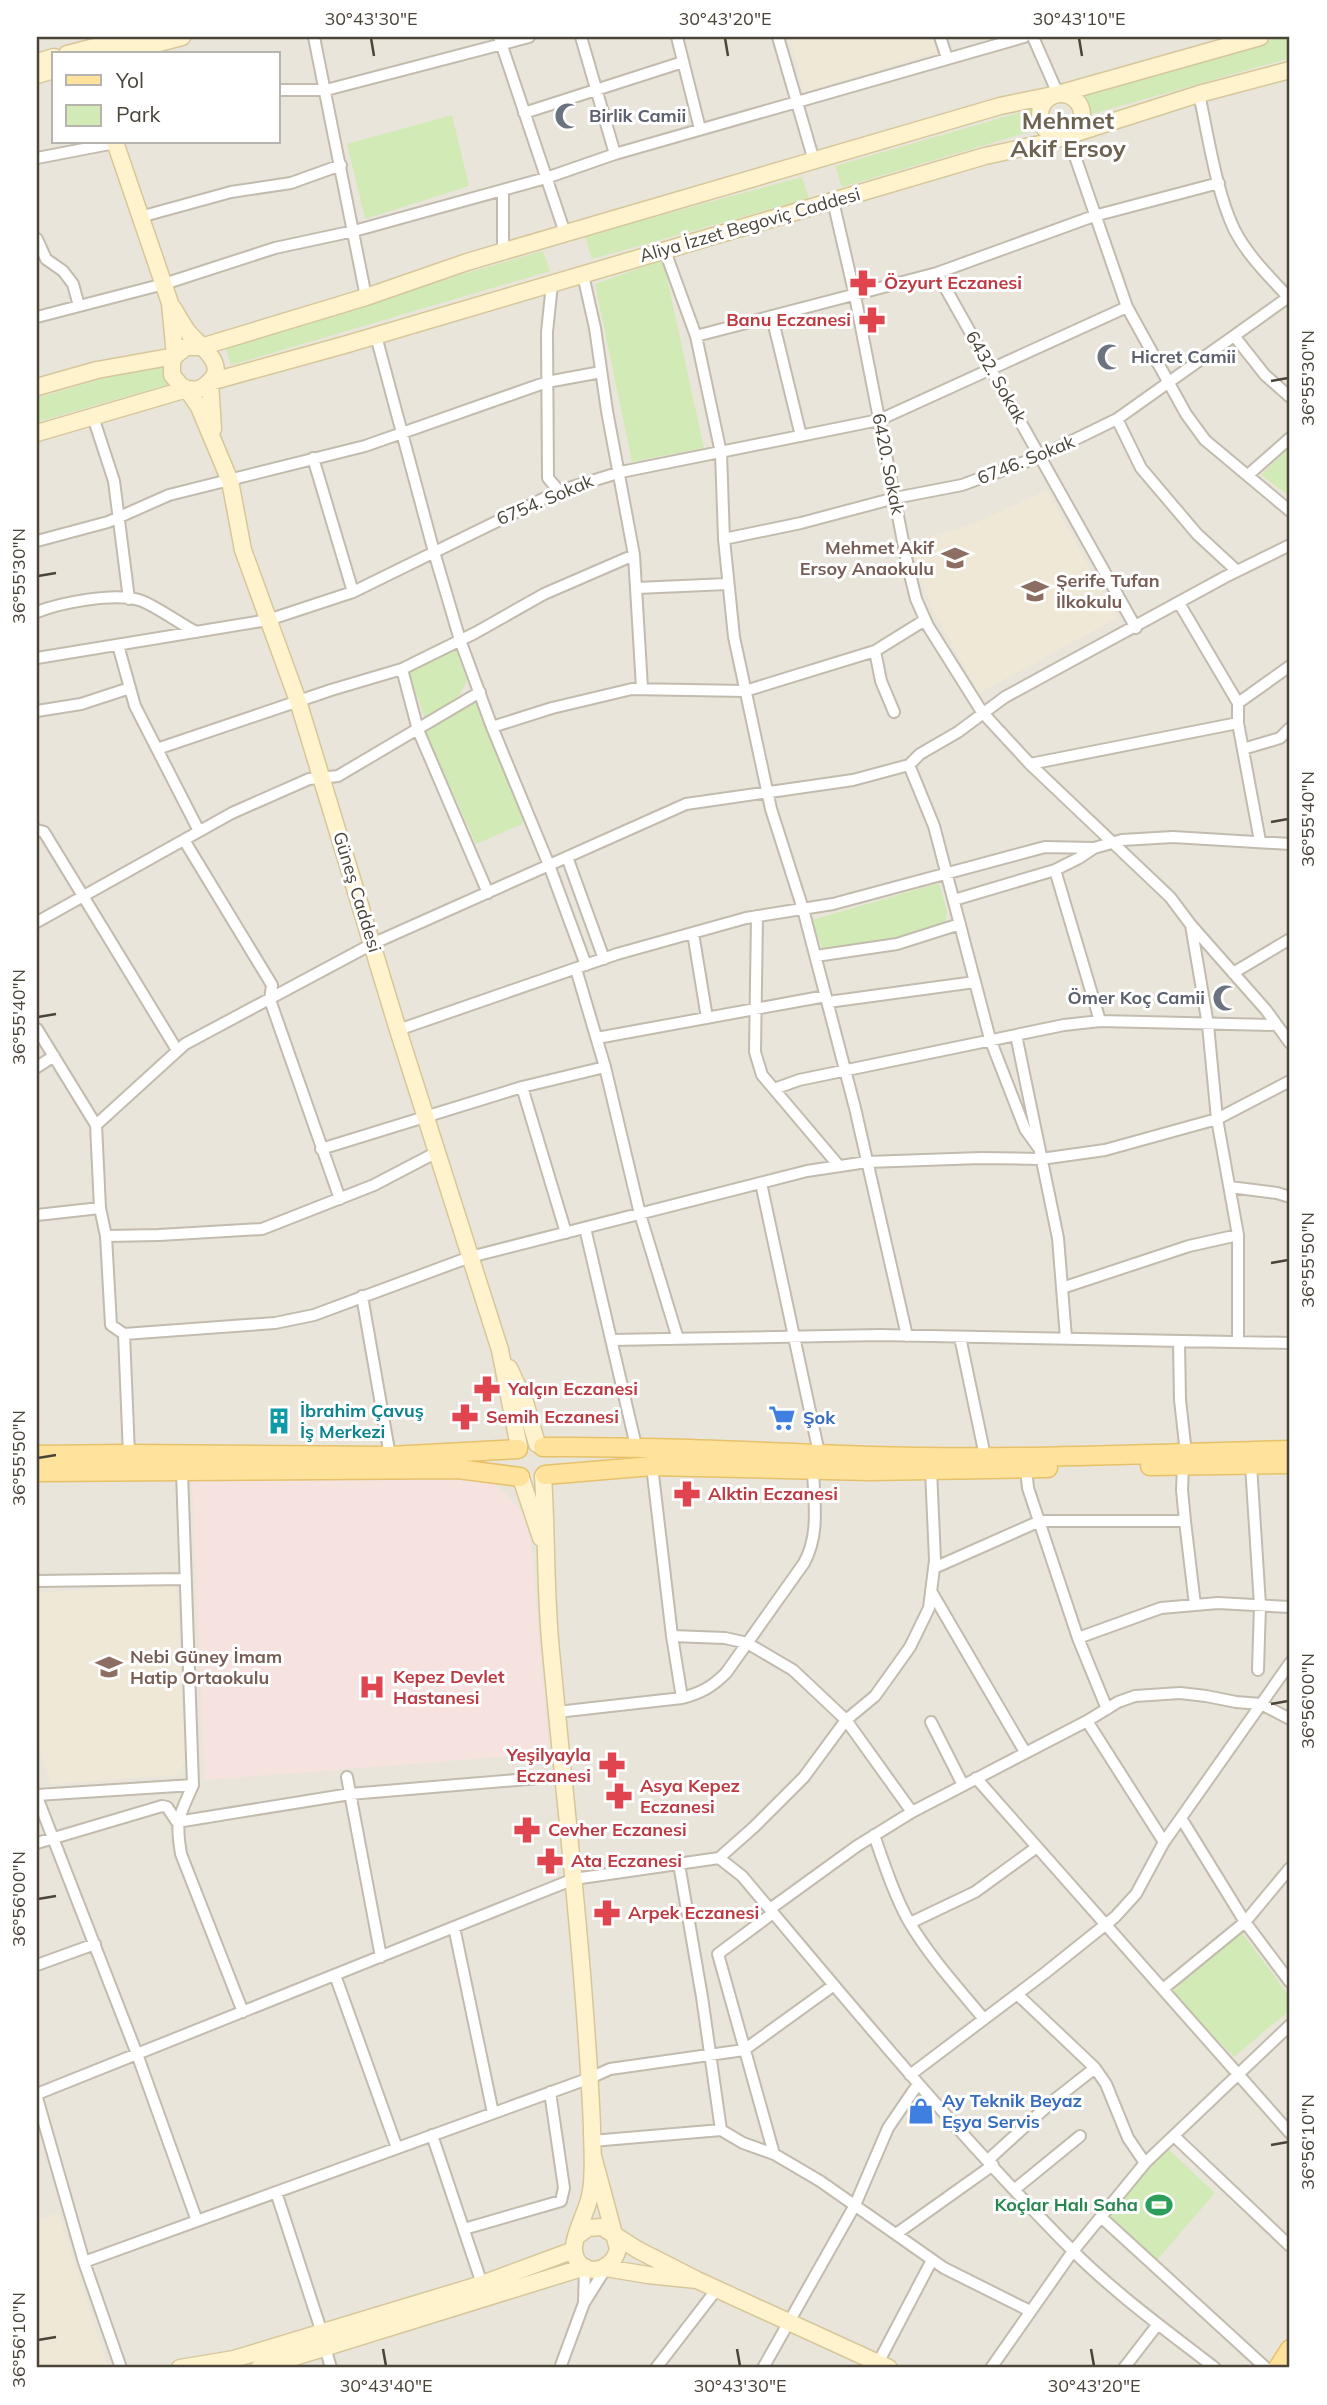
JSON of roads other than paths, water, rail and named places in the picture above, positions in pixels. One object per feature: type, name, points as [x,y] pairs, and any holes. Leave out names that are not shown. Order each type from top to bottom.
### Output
[{"type":"main road","points":[[37,1455],[390,1456],[529,1447],[636,1446],[931,1470],[1185,1460],[1290,1450]]},
{"type":"main road","points":[[529,1447],[550,1457],[544,1476]]},
{"type":"main road","points":[[520,1478],[512,1463],[529,1447]]},
{"type":"main road","points":[[37,1472],[458,1469],[534,1481],[544,1476],[652,1466],[816,1461],[873,1456],[1086,1456],[1251,1465],[1290,1464]]},
{"type":"main road","points":[[1278,2368],[1290,2349]]},
{"type":"street","points":[[87,47],[134,37]]},
{"type":"street","points":[[125,52],[182,37]]},
{"type":"street","points":[[314,37],[366,297]]},
{"type":"street","points":[[280,90],[326,90],[500,41],[529,37]]},
{"type":"street","points":[[581,37],[614,154]]},
{"type":"street","points":[[677,37],[700,129]]},
{"type":"street","points":[[778,37],[814,161]]},
{"type":"street","points":[[940,37],[947,58]]},
{"type":"street","points":[[37,317],[164,284],[275,248],[354,231],[546,178],[614,154],[1024,37]]},
{"type":"street","points":[[1034,37],[1058,94]]},
{"type":"street","points":[[213,435],[200,407],[172,375],[172,362],[186,346],[201,347],[366,297],[503,251],[1000,106],[1058,94],[1260,37]]},
{"type":"street","points":[[500,41],[565,233]]},
{"type":"street","points":[[524,113],[683,62]]},
{"type":"street","name":"Aliya İzzet Begoviç Caddesi","points":[[211,382],[985,156],[1045,143],[1199,93],[1290,70]]},
{"type":"street","points":[[1199,93],[1219,183],[1234,229],[1247,251],[1289,296]]},
{"type":"street","points":[[1058,94],[1072,97],[1081,107],[1083,114],[1079,128],[1068,136],[1054,135],[1043,127],[1040,120],[1040,113],[1046,101],[1058,94]]},
{"type":"street","points":[[1068,136],[1127,307],[1186,414],[1205,440],[1290,511]]},
{"type":"street","points":[[37,158],[110,144]]},
{"type":"street","points":[[115,144],[170,303],[175,356]]},
{"type":"street","points":[[140,217],[231,192],[291,184],[341,165]]},
{"type":"street","points":[[696,336],[937,273],[1094,216],[1219,183]]},
{"type":"street","points":[[503,190],[503,251]]},
{"type":"street","name":"6420. Sokak","points":[[833,201],[856,296],[916,599],[925,620],[982,712],[1030,764],[1170,897],[1290,1043]]},
{"type":"street","points":[[37,239],[46,259],[63,271],[73,285],[79,306]]},
{"type":"street","points":[[664,250],[696,336],[721,453],[727,584],[745,691],[768,793],[803,909],[846,1071],[907,1336]]},
{"type":"street","name":"6432. Sokak","points":[[937,273],[1136,628]]},
{"type":"street","points":[[583,275],[595,328],[634,555],[642,688]]},
{"type":"street","points":[[552,284],[547,332],[548,478],[559,491]]},
{"type":"street","name":"6746. Sokak","points":[[724,539],[801,523],[895,498],[962,485],[1041,456],[1117,419],[1289,296]]},
{"type":"street","points":[[170,303],[186,330],[212,355],[215,362],[216,369],[211,382],[213,435]]},
{"type":"street","name":"6754. Sokak","points":[[37,658],[268,620],[354,593],[559,491],[621,472],[879,419],[1127,307]]},
{"type":"street","points":[[772,317],[801,436]]},
{"type":"street","points":[[376,336],[460,640],[492,727],[549,865],[581,967],[640,1214],[678,1339]]},
{"type":"street","points":[[1235,337],[1265,375],[1290,397]]},
{"type":"street","points":[[37,387],[97,370],[175,356]]},
{"type":"street","points":[[37,540],[119,517],[169,495],[365,446],[547,382],[601,372]]},
{"type":"street","points":[[37,433],[187,389],[200,389],[211,382]]},
{"type":"street","points":[[93,417],[114,481],[129,599]]},
{"type":"street","points":[[1117,419],[1142,468],[1155,485],[1197,534],[1237,571]]},
{"type":"street","name":"Güneş Caddesi","points":[[213,435],[230,481],[243,550],[298,701],[398,1030],[500,1350],[525,1402],[529,1447]]},
{"type":"street","points":[[1248,475],[1290,438]]},
{"type":"street","points":[[313,458],[354,593]]},
{"type":"street","points":[[96,1125],[177,1050],[372,944],[686,804],[853,780],[909,765],[919,754],[958,732],[1006,697],[1290,545]]},
{"type":"street","points":[[157,749],[402,669],[544,594],[634,555]]},
{"type":"street","points":[[637,588],[727,584]]},
{"type":"street","points":[[37,612],[52,606],[115,597],[140,600],[196,632]]},
{"type":"street","points":[[1179,603],[1238,703],[1238,723],[1260,842]]},
{"type":"street","points":[[492,727],[552,708],[642,688],[672,691],[745,691],[875,651],[925,620]]},
{"type":"street","points":[[118,645],[135,706],[199,831]]},
{"type":"street","points":[[875,651],[881,681],[894,712]]},
{"type":"street","points":[[1238,703],[1290,666]]},
{"type":"street","points":[[402,669],[418,730],[488,893]]},
{"type":"street","points":[[37,711],[81,704],[130,688]]},
{"type":"street","points":[[37,922],[232,813],[309,779],[338,776],[480,692]]},
{"type":"street","points":[[1030,764],[1238,723]]},
{"type":"street","points":[[1243,749],[1280,738],[1290,728]]},
{"type":"street","points":[[909,765],[934,826],[990,1040],[1025,1129],[1040,1153]]},
{"type":"street","points":[[37,830],[44,832],[177,1050]]},
{"type":"street","points":[[954,900],[1055,870],[1094,848],[1113,842],[1146,837],[1290,844]]},
{"type":"street","points":[[184,840],[272,985],[270,1000],[340,1199]]},
{"type":"street","points":[[398,1030],[604,959],[757,916],[833,904],[1045,847],[1094,848]]},
{"type":"street","points":[[566,857],[604,959]]},
{"type":"street","points":[[1055,870],[1100,1021]]},
{"type":"street","points":[[757,916],[755,1052],[762,1075],[839,1166]]},
{"type":"street","points":[[816,956],[897,944],[960,924]]},
{"type":"street","points":[[1191,925],[1208,1025],[1217,1118],[1238,1235],[1238,1342]]},
{"type":"street","points":[[693,933],[707,1018]]},
{"type":"street","points":[[1233,973],[1290,939]]},
{"type":"street","points":[[597,1038],[754,1009],[975,982]]},
{"type":"street","points":[[774,1089],[799,1080],[1064,1025],[1100,1021],[1277,1025]]},
{"type":"street","points":[[37,1029],[96,1125],[100,1208],[106,1236],[111,1325],[124,1334],[275,1322],[314,1315],[470,1257],[807,1171],[867,1162],[1105,1150],[1217,1118],[1290,1081]]},
{"type":"street","points":[[1016,1035],[1058,1238],[1066,1338]]},
{"type":"street","points":[[37,1067],[54,1056]]},
{"type":"street","points":[[321,1149],[522,1087],[605,1067]]},
{"type":"street","points":[[522,1087],[566,1233]]},
{"type":"street","points":[[106,1236],[159,1236],[262,1229],[374,1185],[437,1152]]},
{"type":"street","points":[[557,1712],[682,1698],[702,1693],[716,1684],[804,1563],[812,1548],[815,1536],[816,1461],[794,1336],[761,1183]]},
{"type":"street","points":[[1230,1187],[1290,1197]]},
{"type":"street","points":[[37,1214],[100,1208]]},
{"type":"street","points":[[585,1228],[636,1446]]},
{"type":"street","points":[[1062,1288],[1189,1246],[1238,1235]]},
{"type":"street","points":[[362,1296],[390,1456]]},
{"type":"street","points":[[124,1334],[129,1454]]},
{"type":"street","points":[[611,1340],[907,1336],[1290,1343]]},
{"type":"street","points":[[960,1337],[985,1456]]},
{"type":"street","points":[[1180,1342],[1180,1400],[1185,1460],[1182,1490],[1195,1605]]},
{"type":"street","points":[[1251,1465],[1260,1605],[1258,1670]]},
{"type":"street","points":[[652,1466],[682,1698]]},
{"type":"street","points":[[1026,1468],[1028,1488],[1078,1638],[1107,1709]]},
{"type":"street","points":[[121,2368],[84,2262],[37,2096],[574,1880],[719,1858],[804,1777],[846,1720],[875,1696],[910,1647],[929,1608],[934,1568],[931,1470]]},
{"type":"street","points":[[177,1822],[193,1785],[182,1472]]},
{"type":"street","points":[[544,1476],[544,1547],[551,1650],[590,2078],[591,2193],[575,2243],[575,2257],[585,2267],[584,2303]]},
{"type":"street","points":[[520,1478],[544,1547]]},
{"type":"street","points":[[934,1568],[1040,1521],[1185,1521]]},
{"type":"street","points":[[37,1581],[185,1579]]},
{"type":"street","points":[[931,1590],[1025,1752]]},
{"type":"street","points":[[1078,1638],[1161,1608],[1218,1603],[1290,1608]]},
{"type":"street","points":[[672,1636],[725,1638],[747,1643],[793,1670],[846,1720],[912,1812]]},
{"type":"street","points":[[910,2075],[1105,1925],[1136,1894],[1164,1842],[1289,1668]]},
{"type":"street","points":[[774,2154],[718,1954],[874,1835],[1118,1702],[1144,1694],[1193,1695],[1261,1704],[1290,1719]]},
{"type":"street","points":[[1087,1721],[1164,1842]]},
{"type":"street","points":[[931,1722],[963,1785]]},
{"type":"street","points":[[177,1822],[350,1794],[563,1776]]},
{"type":"street","points":[[347,1777],[381,1957]]},
{"type":"street","points":[[976,1778],[1290,2133]]},
{"type":"street","points":[[193,1785],[37,1796],[137,2054],[197,2221]]},
{"type":"street","points":[[37,1843],[162,1806],[167,1807],[177,1822],[181,1854],[243,2012]]},
{"type":"street","points":[[1181,1818],[1245,1922],[1290,1982]]},
{"type":"street","points":[[874,1835],[896,1895],[910,1923],[932,1956],[984,2020]]},
{"type":"street","points":[[910,1923],[975,1892],[1037,1847]]},
{"type":"street","points":[[719,1858],[742,1877],[910,2075],[1073,2251],[1120,2294],[1215,2368]]},
{"type":"street","points":[[679,1864],[721,2130]]},
{"type":"street","points":[[1163,1989],[1245,1922],[1290,1868]]},
{"type":"street","points":[[454,1927],[493,2113]]},
{"type":"street","points":[[37,1965],[95,1944]]},
{"type":"street","points":[[335,1975],[397,2148]]},
{"type":"street","points":[[84,2262],[590,2078],[610,2068],[744,2050],[834,1984]]},
{"type":"street","points":[[1017,1994],[1095,2068],[1106,2084],[1128,2138],[1145,2163]]},
{"type":"street","points":[[991,2368],[1073,2251],[1145,2163],[1290,2025]]},
{"type":"street","points":[[896,2234],[990,2162],[1053,2101],[1095,2068]]},
{"type":"street","points":[[762,2368],[855,2205],[888,2128],[918,2084]]},
{"type":"street","points":[[464,2229],[561,2201],[564,2188],[550,2092]]},
{"type":"street","points":[[592,2148],[721,2130],[743,2143],[774,2154],[820,2181],[944,2268],[1030,2311]]},
{"type":"street","points":[[432,2136],[482,2284]]},
{"type":"street","points":[[1016,2189],[1080,2136]]},
{"type":"street","points":[[1174,2136],[1290,2246]]},
{"type":"street","points":[[560,2368],[584,2303],[612,2263],[618,2249],[592,2148]]},
{"type":"street","points":[[276,2192],[331,2368]]},
{"type":"street","points":[[1101,2217],[1266,2368]]},
{"type":"street","points":[[259,2368],[323,2340],[482,2284],[575,2243],[588,2228],[595,2226],[608,2230],[717,2290],[883,2366],[932,2260]]},
{"type":"street","points":[[180,2368],[323,2340],[585,2267],[697,2280]]},
{"type":"street","points":[[656,2368],[717,2290]]},
{"type":"street","points":[[1124,2368],[1158,2324]]},
{"type":"place","name":"Birlik Camii","points":[[568,116]]},
{"type":"place","name":"Özyurt Eczanesi","points":[[863,283]]},
{"type":"place","name":"Banu Eczanesi","points":[[872,320]]},
{"type":"place","name":"Hicret Camii","points":[[1110,357]]},
{"type":"place","name":"Mehmet Akif Ersoy Anaokulu","points":[[955,558]]},
{"type":"place","name":"Şerife Tufan İlkokulu","points":[[1035,591]]},
{"type":"place","name":"Ömer Koç Camii","points":[[1226,998]]},
{"type":"place","name":"Yalçın Eczanesi","points":[[487,1389]]},
{"type":"place","name":"Semih Eczanesi","points":[[465,1417]]},
{"type":"place","name":"Şok","points":[[782,1418]]},
{"type":"place","name":"İbrahim Çavuş İş Merkezi","points":[[279,1421]]},
{"type":"place","name":"Alktin Eczanesi","points":[[687,1494]]},
{"type":"place","name":"Nebi Güney İmam Hatip Ortaokulu","points":[[109,1667]]},
{"type":"place","name":"Kepez Devlet Hastanesi","points":[[372,1687]]},
{"type":"place","name":"Yeşilyayla Eczanesi","points":[[612,1765]]},
{"type":"place","name":"Asya Kepez Eczanesi","points":[[619,1796]]},
{"type":"place","name":"Cevher Eczanesi","points":[[527,1830]]},
{"type":"place","name":"Ata Eczanesi","points":[[550,1861]]},
{"type":"place","name":"Arpek Eczanesi","points":[[607,1913]]},
{"type":"place","name":"Ay Teknik Beyaz Eşya Servis","points":[[921,2111]]},
{"type":"place","name":"Koçlar Halı Saha","points":[[1159,2205]]},
{"type":"district","name":"Mehmet Akif Ersoy","points":[[1068,135]]}]
